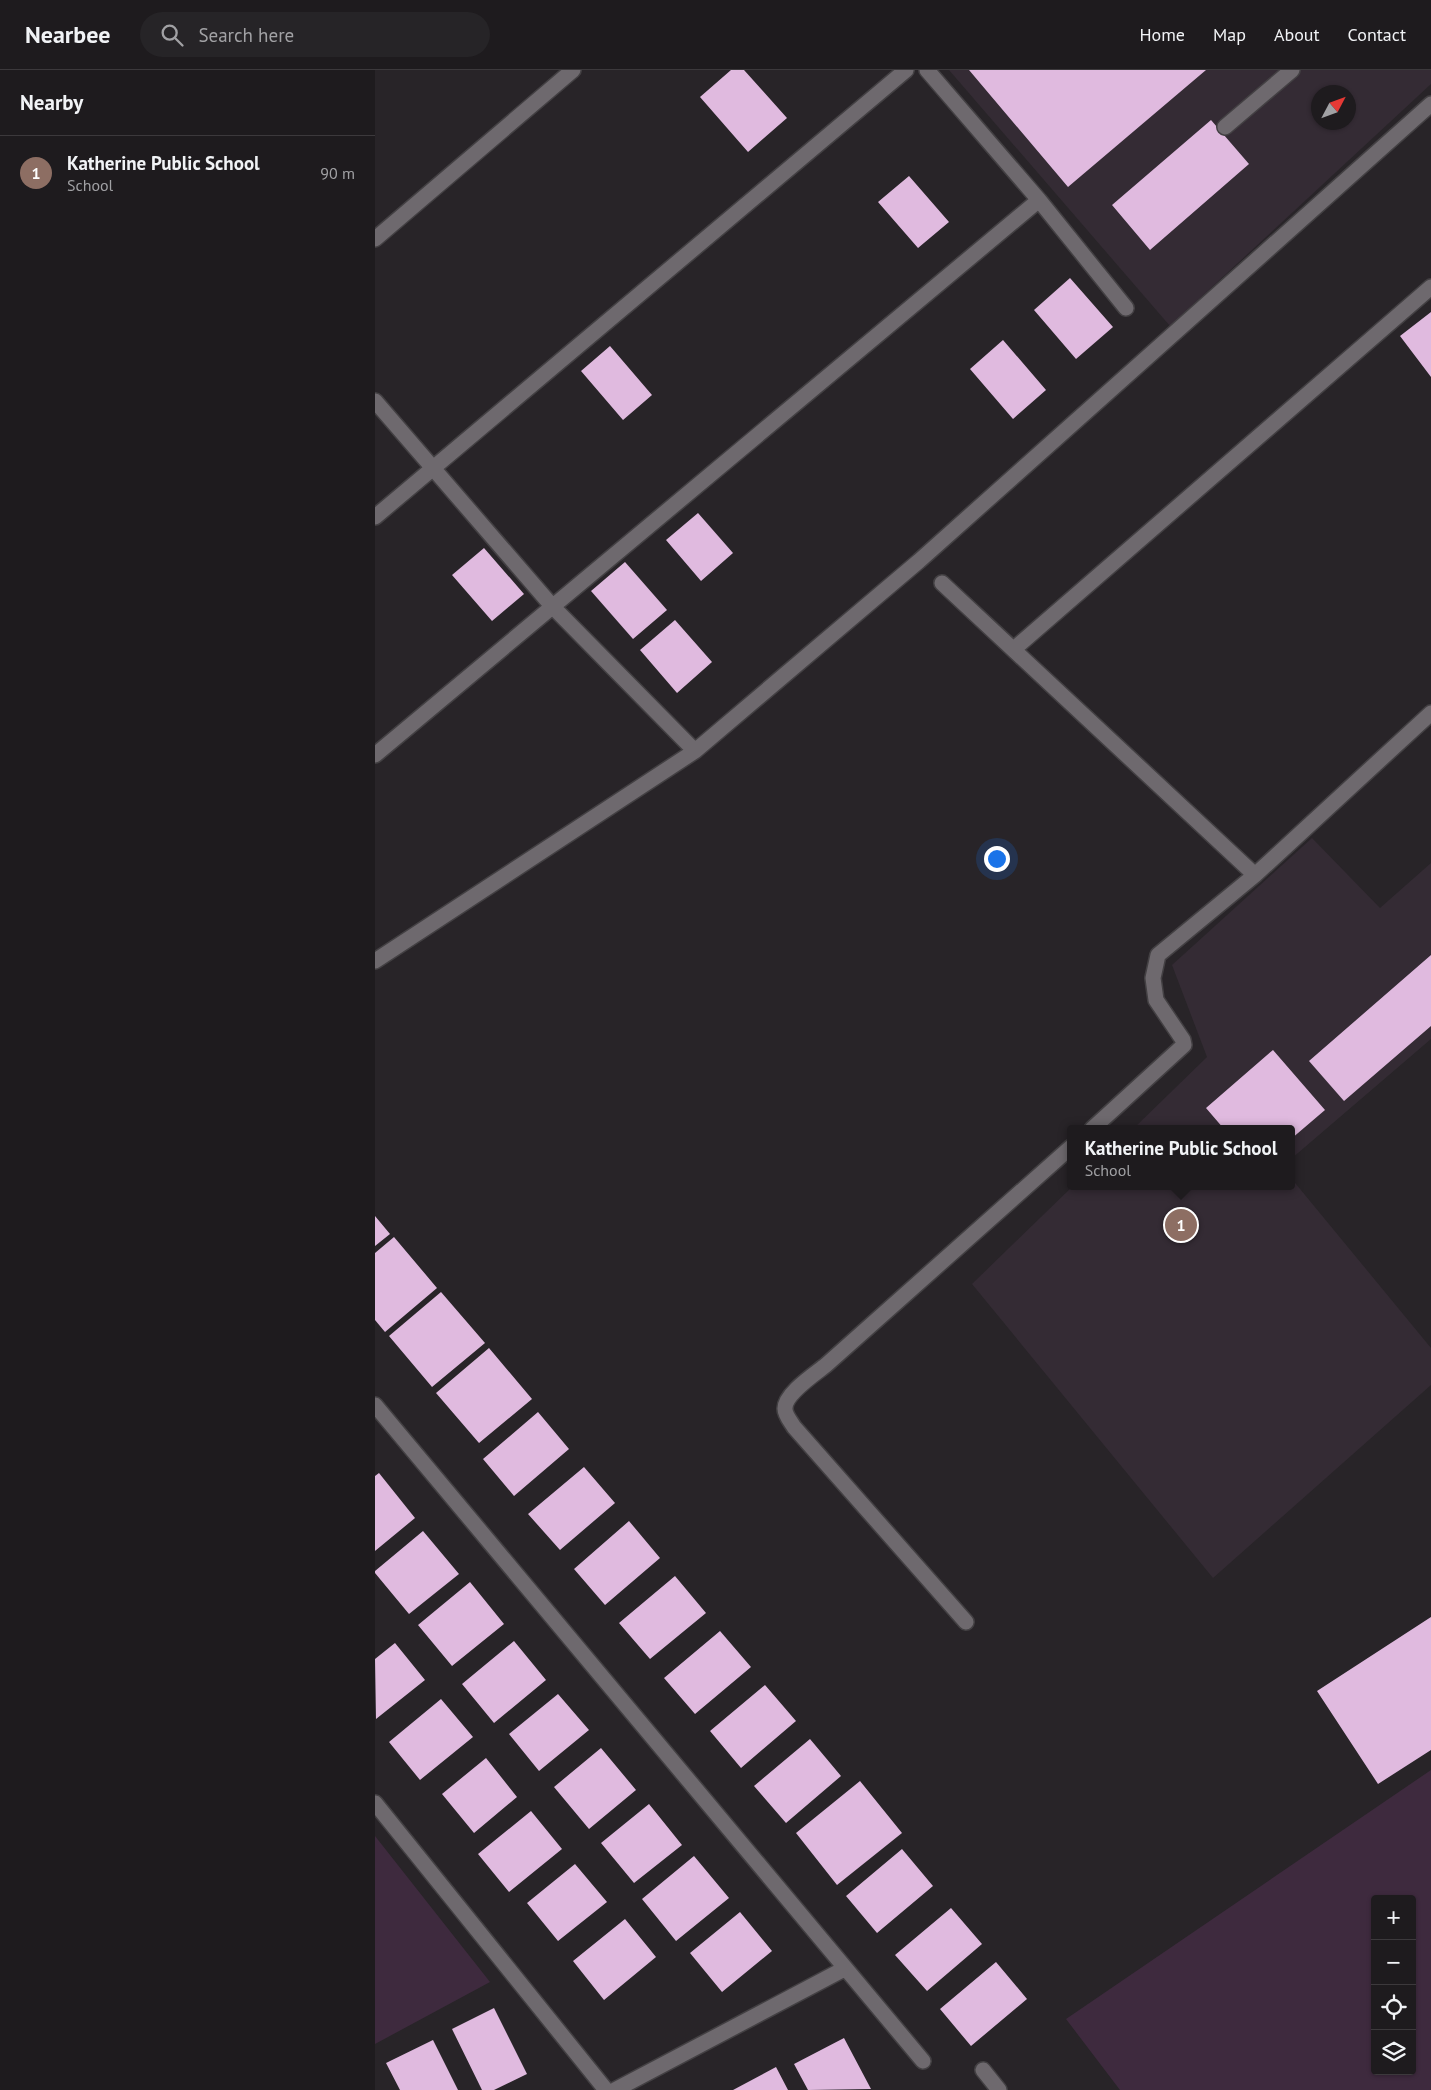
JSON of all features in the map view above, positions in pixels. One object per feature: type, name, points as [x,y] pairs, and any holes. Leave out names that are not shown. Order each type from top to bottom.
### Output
[{"type":"street","points":[[375,239],[573,70]]},
{"type":"street","points":[[375,517],[906,70]]},
{"type":"street","points":[[927,70],[1039,200],[1125,308]]},
{"type":"street","points":[[1225,127],[1292,70]]},
{"type":"street","points":[[375,961],[695,751],[919,562],[1431,104]]},
{"type":"street","points":[[375,755],[1039,200]]},
{"type":"street","points":[[1014,649],[1431,286]]},
{"type":"street","points":[[375,400],[552,606],[695,751]]},
{"type":"street","points":[[942,583],[1255,875]]},
{"type":"street","points":[[1096,1125],[1184,1045],[1183,1040],[1156,1000],[1153,978],[1158,955],[1255,875],[1431,713]]},
{"type":"street","points":[[966,1622],[794,1427],[785,1409],[786,1402],[795,1390],[833,1359],[1067,1152]]},
{"type":"street","points":[[375,1405],[381,1424],[923,2061]]},
{"type":"street","points":[[375,1803],[606,2090]]},
{"type":"street","points":[[615,2090],[844,1969]]},
{"type":"street","points":[[983,2070],[999,2090]]},
{"type":"shaded area","points":[[949,70],[1431,70],[1431,84],[1170,326]]},
{"type":"shaded area","points":[[1312,838],[1380,908],[1431,863],[1431,1039],[1295,1156],[1295,1125],[1137,1125],[1207,1057],[1172,965]]},
{"type":"shaded area","points":[[1295,1183],[1431,1348],[1431,1385],[1213,1578],[972,1284],[1069,1190],[1295,1190]]},
{"type":"shaded area","points":[[1431,1770],[1431,2090],[1120,2090],[1066,2019]]},
{"type":"shaded area","points":[[375,1836],[490,1982],[375,2044]]},
{"type":"building","points":[[731,70],[744,70],[787,118],[748,152],[700,97]]},
{"type":"building","points":[[969,70],[1206,70],[1068,187]]},
{"type":"building","points":[[1211,120],[1249,164],[1150,250],[1112,205]]},
{"type":"building","points":[[909,176],[949,222],[918,248],[878,202]]},
{"type":"building","points":[[1070,278],[1113,327],[1076,359],[1034,310]]},
{"type":"building","points":[[1431,312],[1431,377],[1400,336]]},
{"type":"building","points":[[1003,340],[1046,390],[1013,419],[970,369]]},
{"type":"building","points":[[610,346],[652,395],[623,420],[581,371]]},
{"type":"building","points":[[698,513],[733,553],[701,581],[666,540]]},
{"type":"building","points":[[484,548],[524,594],[492,621],[452,575]]},
{"type":"building","points":[[625,562],[667,610],[633,639],[591,591]]},
{"type":"building","points":[[675,620],[712,662],[677,693],[640,650]]},
{"type":"building","points":[[1431,955],[1431,1026],[1344,1101],[1309,1061]]},
{"type":"building","points":[[1273,1050],[1325,1110],[1295,1136],[1295,1125],[1221,1125],[1206,1108]]},
{"type":"building","points":[[375,1216],[390,1234],[375,1246]]},
{"type":"building","points":[[394,1237],[437,1288],[385,1332],[375,1320],[375,1253]]},
{"type":"building","points":[[441,1292],[485,1343],[432,1387],[389,1336]]},
{"type":"building","points":[[489,1348],[532,1399],[479,1443],[436,1393]]},
{"type":"building","points":[[538,1412],[569,1449],[514,1496],[483,1459]]},
{"type":"building","points":[[584,1467],[615,1503],[560,1550],[528,1514]]},
{"type":"building","points":[[379,1473],[415,1518],[375,1551],[375,1476]]},
{"type":"building","points":[[629,1521],[660,1558],[605,1605],[574,1569]]},
{"type":"building","points":[[423,1531],[459,1574],[409,1614],[375,1571]]},
{"type":"building","points":[[675,1576],[706,1613],[650,1659],[619,1623]]},
{"type":"building","points":[[470,1582],[504,1624],[452,1666],[418,1625]]},
{"type":"building","points":[[1431,1617],[1431,1750],[1378,1784],[1317,1691]]},
{"type":"building","points":[[720,1631],[751,1667],[695,1714],[664,1678]]},
{"type":"building","points":[[514,1641],[546,1680],[494,1723],[462,1684]]},
{"type":"building","points":[[395,1643],[425,1680],[376,1719],[375,1659]]},
{"type":"building","points":[[765,1685],[796,1721],[741,1768],[710,1731]]},
{"type":"building","points":[[558,1694],[589,1730],[539,1771],[509,1734]]},
{"type":"building","points":[[441,1699],[473,1737],[420,1780],[389,1742]]},
{"type":"building","points":[[810,1739],[841,1776],[786,1823],[754,1786]]},
{"type":"building","points":[[601,1748],[636,1790],[589,1829],[554,1787]]},
{"type":"building","points":[[486,1758],[517,1797],[474,1833],[442,1794]]},
{"type":"building","points":[[860,1781],[902,1833],[837,1885],[796,1833]]},
{"type":"building","points":[[649,1804],[682,1845],[634,1883],[601,1843]]},
{"type":"building","points":[[531,1811],[562,1849],[509,1892],[478,1854]]},
{"type":"building","points":[[902,1849],[933,1886],[877,1933],[846,1896]]},
{"type":"building","points":[[694,1856],[729,1898],[676,1941],[642,1899]]},
{"type":"building","points":[[575,1864],[607,1902],[558,1941],[527,1903]]},
{"type":"building","points":[[951,1908],[982,1944],[927,1991],[895,1955]]},
{"type":"building","points":[[740,1912],[772,1951],[722,1992],[690,1953]]},
{"type":"building","points":[[625,1919],[656,1957],[604,2000],[573,1961]]},
{"type":"building","points":[[996,1962],[1027,1999],[971,2046],[940,2009]]},
{"type":"building","points":[[494,2008],[527,2074],[494,2090],[482,2090],[452,2029]]},
{"type":"building","points":[[844,2038],[871,2089],[808,2090],[794,2064]]},
{"type":"building","points":[[433,2040],[458,2090],[400,2090],[386,2063]]},
{"type":"building","points":[[776,2067],[788,2090],[733,2090]]},
{"type":"place","name":"Katherine Public School","points":[[1181,1225]]}]
